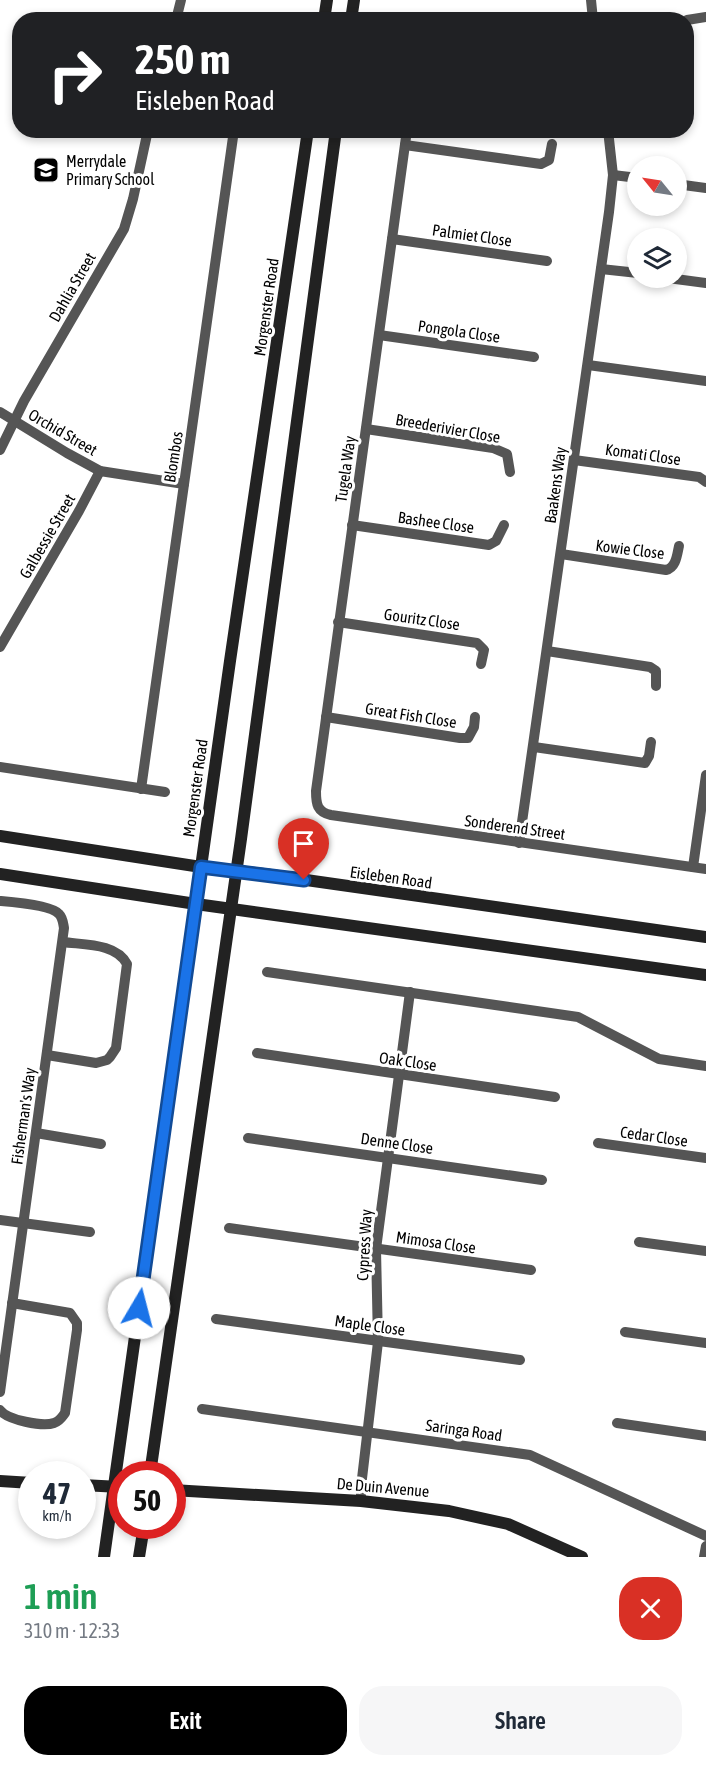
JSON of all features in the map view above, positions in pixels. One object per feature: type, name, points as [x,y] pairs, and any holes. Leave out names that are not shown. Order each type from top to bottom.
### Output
[{"type":"main road","name":"Morgenster Road","points":[[121,1461],[195,904],[307,138]]},
{"type":"main road","points":[[152,1461],[237,872],[335,138]]},
{"type":"main road","name":"Eisleben Road","points":[[0,836],[201,867],[706,937]]},
{"type":"main road","points":[[0,874],[195,904],[706,975]]},
{"type":"main road","points":[[0,1481],[18,1482]]},
{"type":"main road","name":"De Duin Avenue","points":[[186,1491],[361,1501],[449,1511],[492,1520],[528,1532],[582,1557]]},
{"type":"main road","name":"Morgenster Road","points":[[104,1557],[108,1537]]},
{"type":"main road","points":[[139,1557],[142,1539]]},
{"type":"street","name":"Dahlia Street","points":[[0,450],[13,420],[124,229],[134,199],[146,138]]},
{"type":"street","name":"Blombos","points":[[141,789],[233,138]]},
{"type":"street","name":"Tugela Way","points":[[320,811],[316,791],[406,138]]},
{"type":"street","name":"Baakens Way","points":[[519,843],[601,269],[613,174],[609,138]]},
{"type":"street","points":[[405,145],[541,164],[549,160],[552,144]]},
{"type":"street","points":[[613,174],[627,176]]},
{"type":"street","points":[[687,185],[706,188]]},
{"type":"street","name":"Palmiet Close","points":[[392,239],[547,261]]},
{"type":"street","points":[[601,269],[627,272]]},
{"type":"street","points":[[687,280],[706,283]]},
{"type":"street","name":"Pongola Close","points":[[379,335],[534,357]]},
{"type":"street","points":[[588,365],[706,381]]},
{"type":"street","name":"Orchid Street","points":[[0,412],[100,471],[184,484]]},
{"type":"street","name":"Breederivier Close","points":[[366,429],[493,448],[507,454],[510,472]]},
{"type":"street","name":"Komati Close","points":[[574,460],[699,477],[706,482]]},
{"type":"street","name":"Galbessie Street","points":[[0,647],[100,471]]},
{"type":"street","name":"Bashee Close","points":[[352,525],[489,545],[496,541],[504,525]]},
{"type":"street","name":"Kowie Close","points":[[561,554],[666,570],[674,564],[679,546]]},
{"type":"street","name":"Gouritz Close","points":[[338,622],[477,643],[484,650],[482,664]]},
{"type":"street","points":[[547,651],[650,667],[656,671],[656,686]]},
{"type":"street","name":"Great Fish Close","points":[[326,717],[460,738],[468,738],[472,734],[475,717]]},
{"type":"street","points":[[534,747],[645,763],[649,756],[651,742]]},
{"type":"street","points":[[0,767],[165,792]]},
{"type":"street","points":[[693,867],[706,775]]},
{"type":"street","name":"Sonderend Street","points":[[320,811],[331,815],[706,869]]},
{"type":"street","name":"Fisherman's Way","points":[[0,902],[49,909],[60,916],[64,928],[0,1392]]},
{"type":"street","points":[[47,1055],[96,1063],[107,1060],[116,1048],[127,964],[119,953],[109,948],[63,942]]},
{"type":"street","points":[[267,972],[578,1017],[659,1059],[706,1066]]},
{"type":"street","name":"Cypress Way","points":[[361,1501],[378,1342],[376,1249],[410,992]]},
{"type":"street","name":"Oak Close","points":[[257,1053],[555,1096]]},
{"type":"street","points":[[36,1133],[101,1144]]},
{"type":"street","name":"Denne Close","points":[[248,1138],[542,1180]]},
{"type":"street","name":"Cedar Close","points":[[598,1143],[706,1158]]},
{"type":"street","points":[[0,1220],[90,1232]]},
{"type":"street","name":"Mimosa Close","points":[[229,1228],[531,1270]]},
{"type":"street","points":[[639,1242],[706,1251]]},
{"type":"street","points":[[0,1410],[11,1419],[53,1424],[60,1420],[65,1413],[77,1323],[70,1313],[64,1311],[12,1303]]},
{"type":"street","name":"Maple Close","points":[[216,1319],[520,1360]]},
{"type":"street","points":[[624,1332],[706,1343]]},
{"type":"street","name":"Saringa Road","points":[[202,1409],[530,1455],[706,1536]]},
{"type":"street","points":[[617,1423],[706,1436]]},
{"type":"street","points":[[704,1557],[706,1546]]},
{"type":"place","name":"Merrydale Primary School","points":[[46,170]]},
{"type":"route","points":[[139,1308],[201,867],[304,880]]}]
